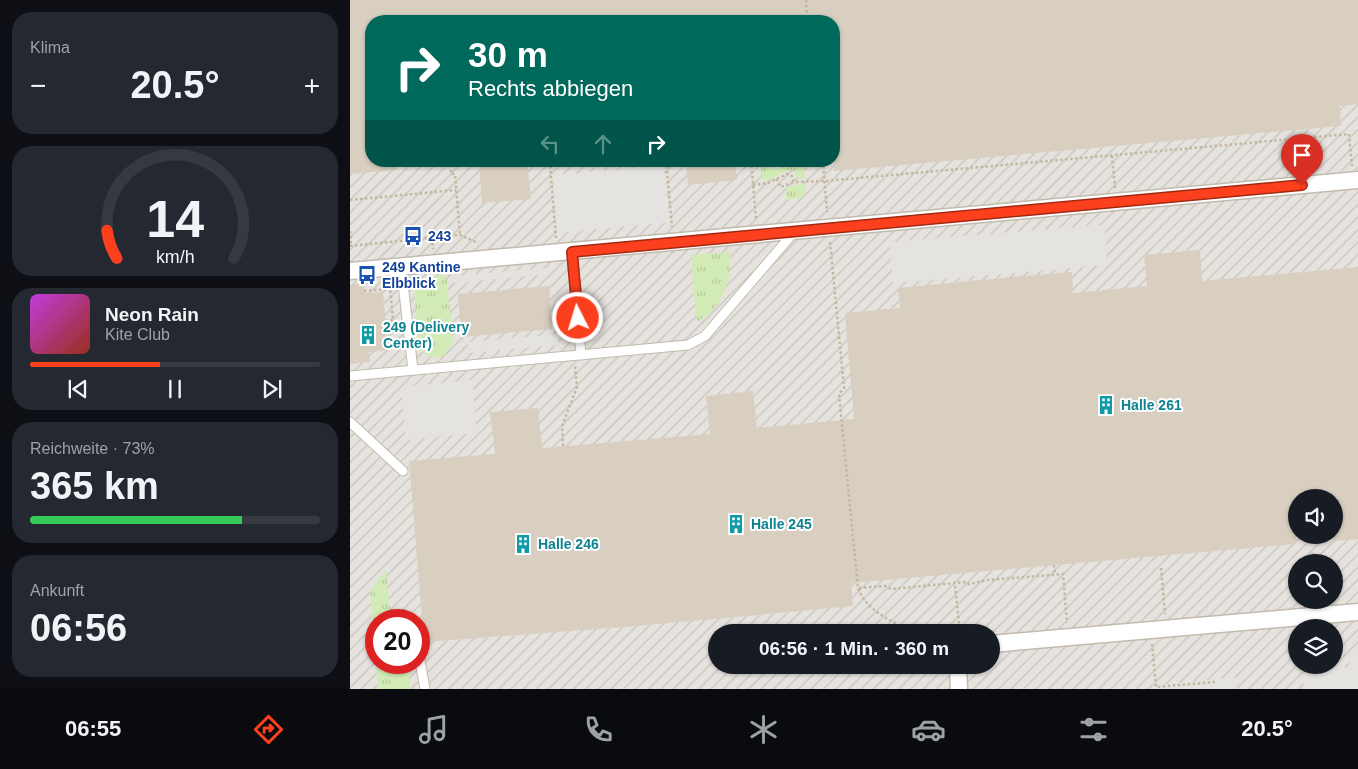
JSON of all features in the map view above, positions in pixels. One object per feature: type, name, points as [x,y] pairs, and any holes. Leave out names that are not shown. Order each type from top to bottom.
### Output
[{"type":"street","points":[[350,271],[1358,180]]},
{"type":"street","points":[[1000,643],[1358,612]]},
{"type":"street","points":[[958,674],[959,689]]},
{"type":"lane","points":[[350,376],[688,345],[705,336],[795,231]]},
{"type":"lane","points":[[572,252],[581,355]]},
{"type":"lane","points":[[401,267],[413,370]]},
{"type":"lane","points":[[350,422],[403,471]]},
{"type":"lane","points":[[422,674],[425,689]]},
{"type":"path","points":[[806,0],[807,15]]},
{"type":"path","points":[[776,179],[781,187],[794,182],[825,182],[1349,134],[1352,170],[1358,169]]},
{"type":"path","points":[[451,167],[451,174],[455,174],[460,235]]},
{"type":"path","points":[[550,167],[556,240]]},
{"type":"path","points":[[667,167],[672,228]]},
{"type":"path","points":[[752,167],[756,220]]},
{"type":"path","points":[[824,167],[844,388],[839,394],[858,588],[863,601],[872,609],[898,624]]},
{"type":"path","points":[[753,184],[768,183],[787,174],[792,176],[794,182]]},
{"type":"path","points":[[350,200],[456,190]]},
{"type":"path","points":[[350,231],[350,245],[460,235],[487,246]]},
{"type":"path","points":[[364,291],[390,289]]},
{"type":"path","points":[[1054,565],[1055,574]]},
{"type":"path","points":[[1161,568],[1165,616]]},
{"type":"path","points":[[858,588],[885,586],[891,590],[1063,574],[1067,625]]},
{"type":"path","points":[[955,586],[959,624]]},
{"type":"path","points":[[1152,640],[1156,687],[1214,682]]},
{"type":"shaded area","points":[[350,0],[1358,0],[1358,689],[350,689]]},
{"type":"shaded area","points":[[663,167],[670,222],[557,233],[553,175]]},
{"type":"shaded area","points":[[1104,225],[1107,265],[893,283],[890,242]]},
{"type":"shaded area","points":[[548,268],[549,274],[453,283],[452,276]]},
{"type":"shaded area","points":[[558,334],[559,345],[469,353],[468,342]]},
{"type":"shaded area","points":[[472,380],[477,433],[406,440],[401,387]]},
{"type":"shaded area","points":[[1351,651],[1358,651],[1358,689],[1304,689],[1303,674],[1343,674],[1343,667],[1348,667]]},
{"type":"shaded area","points":[[1235,677],[1236,689],[1159,689],[1159,685]]},
{"type":"green space","points":[[761,167],[773,167],[773,169],[804,167],[805,178],[798,179],[794,171],[788,170],[767,181],[762,179]]},
{"type":"green space","points":[[805,183],[806,189],[802,198],[786,200],[786,187]]},
{"type":"green space","points":[[730,252],[730,271],[724,291],[714,309],[698,321],[696,318],[691,255]]},
{"type":"green space","points":[[443,275],[447,280],[453,341],[445,353],[446,356],[430,357],[424,354],[419,347],[414,290],[417,290],[417,279]]},
{"type":"green space","points":[[386,569],[390,609],[371,609],[370,591]]},
{"type":"green space","points":[[377,674],[409,674],[410,689],[378,689]]},
{"type":"building","points":[[350,0],[1358,0],[1358,104],[1340,106],[1341,126],[834,171],[834,167],[840,167],[840,15],[365,15],[365,167],[397,167],[397,170],[350,174]]},
{"type":"building","points":[[479,167],[528,167],[531,199],[482,203]]},
{"type":"building","points":[[686,167],[736,167],[737,180],[688,185]]},
{"type":"building","name":"Halle 261","points":[[1200,250],[1202,281],[1358,267],[1358,539],[1343,540],[1343,489],[1288,489],[1288,544],[1296,544],[851,583],[853,606],[637,626],[430,642],[430,609],[421,609],[409,461],[495,454],[490,412],[538,408],[542,448],[710,434],[706,396],[753,391],[757,428],[854,419],[845,313],[900,308],[898,288],[1035,275],[1072,272],[1073,293],[1147,286],[1144,255]]},
{"type":"building","name":"249 (Delivery Center)","points":[[364,283],[365,293],[383,292],[388,350],[369,352],[370,362],[350,364],[350,285]]},
{"type":"building","points":[[549,286],[552,329],[461,337],[458,294]]},
{"type":"place","name":"243","points":[[413,236]]},
{"type":"place","name":"249 Kantine Elbblick","points":[[367,275]]},
{"type":"place","name":"249 (Delivery Center)","points":[[368,335]]},
{"type":"place","name":"Halle 261","points":[[1106,405]]},
{"type":"place","name":"Halle 245","points":[[736,524]]},
{"type":"place","name":"Halle 246","points":[[523,544]]},
{"type":"route","points":[[578,318],[572,252],[1302,185]]}]
